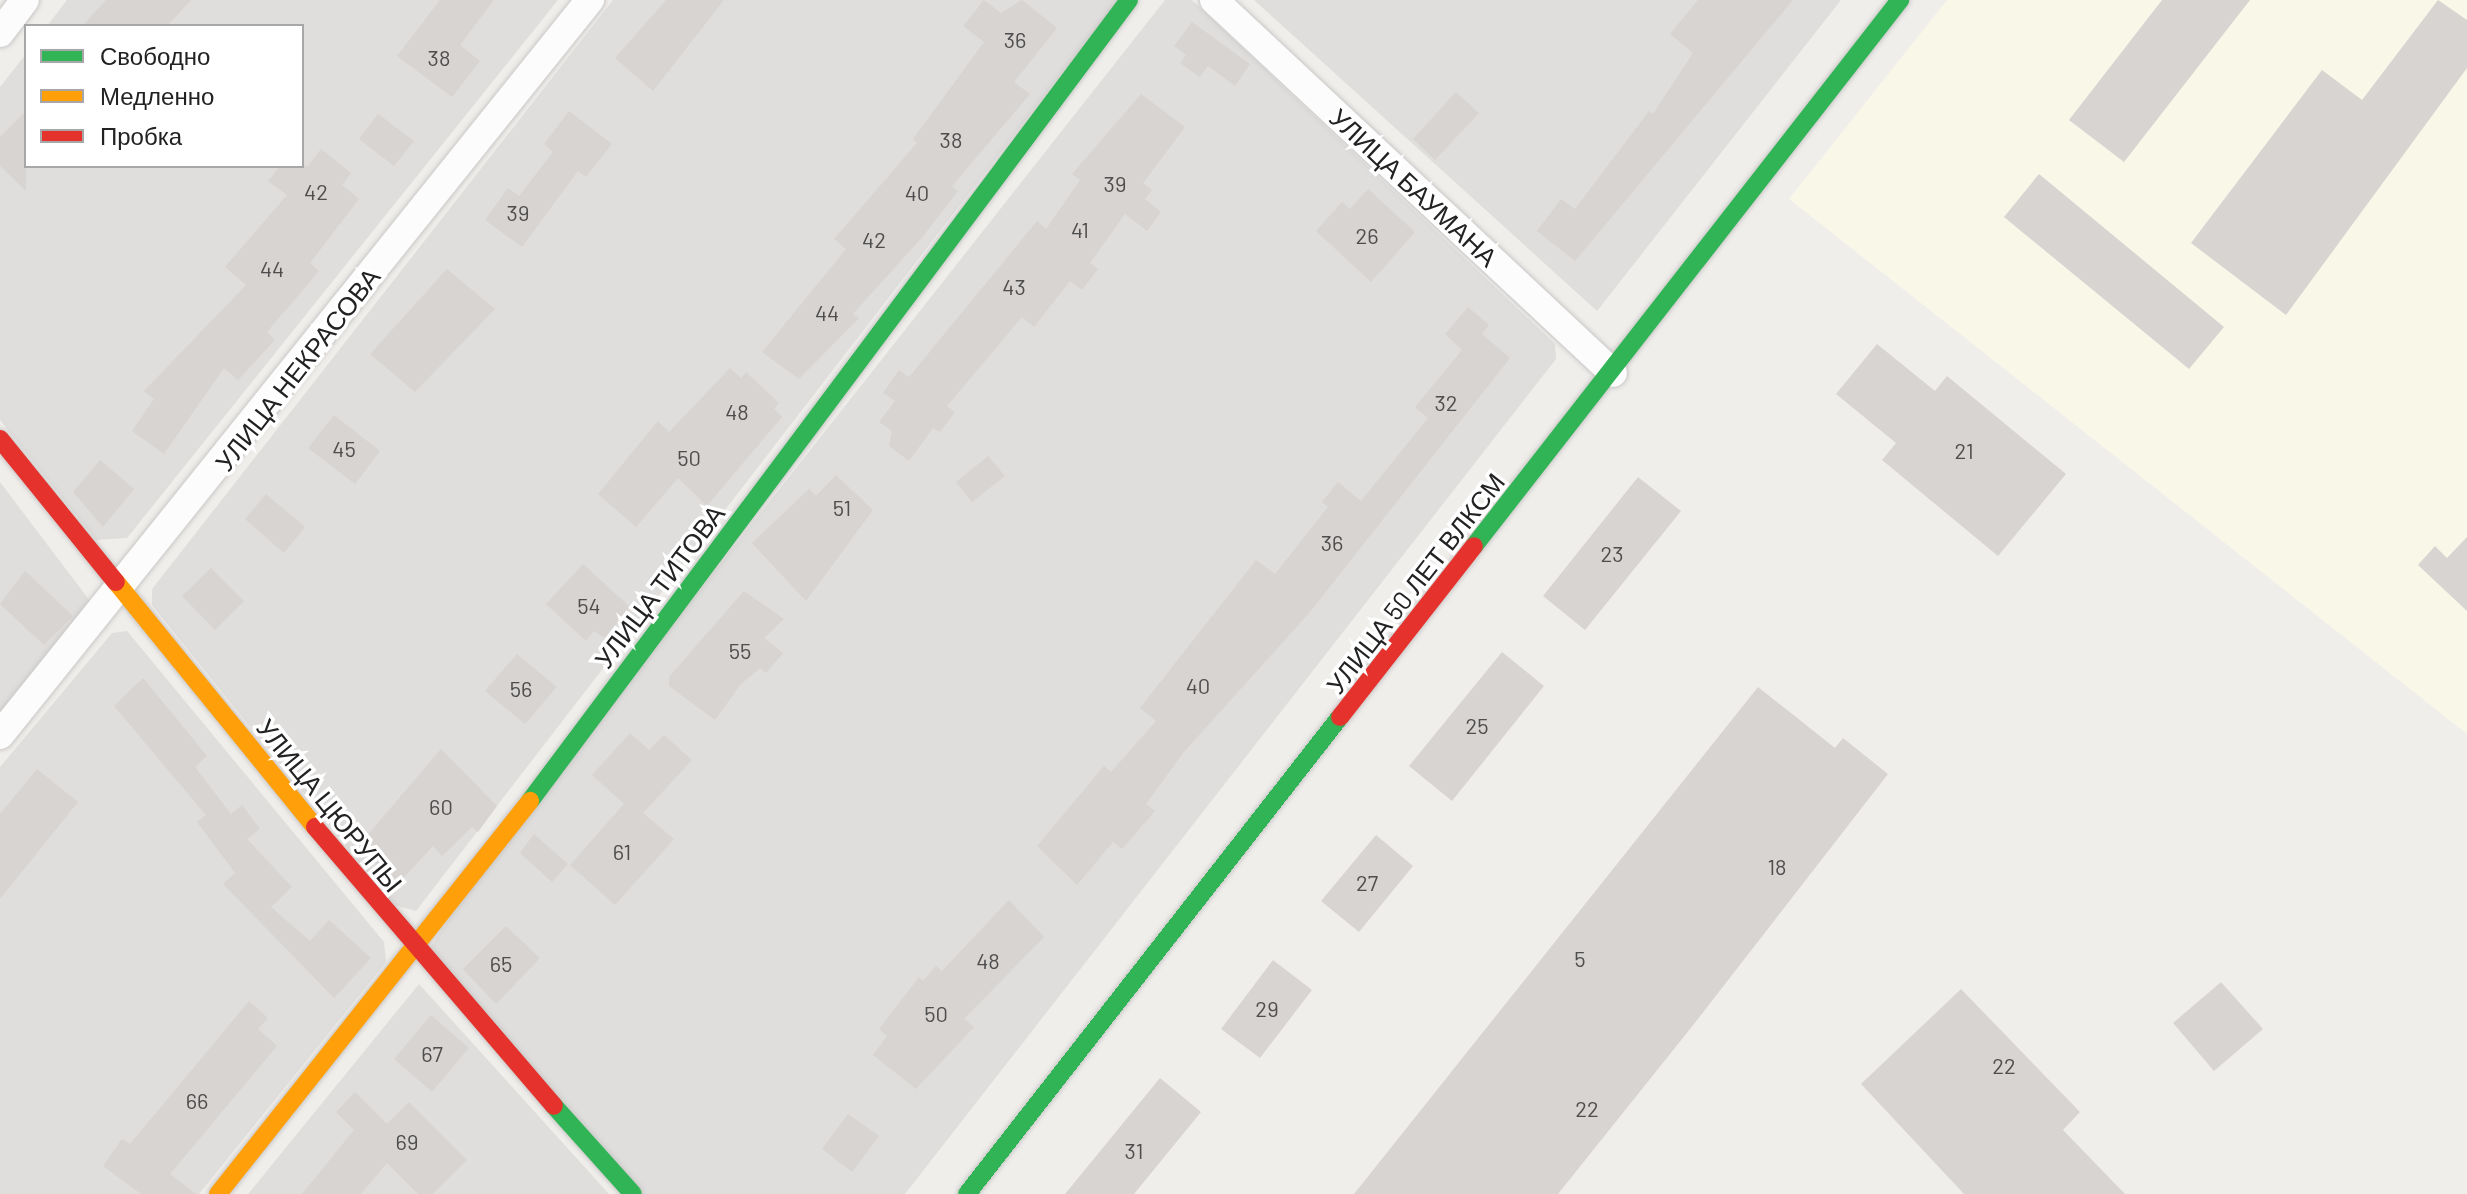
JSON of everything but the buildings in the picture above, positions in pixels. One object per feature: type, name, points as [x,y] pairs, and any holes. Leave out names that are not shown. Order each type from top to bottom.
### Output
[{"type":"street","points":[[0,33],[25,0]]},
{"type":"street","name":"УЛИЦА НЕКРАСОВА","points":[[0,735],[122,591],[590,0]]},
{"type":"street","name":"УЛИЦА ТИТОВА","points":[[218,1194],[417,952],[1129,0]]},
{"type":"street","name":"УЛИЦА БАУМАНА","points":[[1214,0],[1613,373]]},
{"type":"street","name":"УЛИЦА 50 ЛЕТ ВЛКСМ","points":[[967,1194],[1613,373],[1900,0]]},
{"type":"street","name":"УЛИЦА ЦЮРУПЫ","points":[[0,439],[417,952],[633,1194]]},
{"type":"shaded area","points":[[67,0],[558,0],[127,538],[96,540],[0,420],[0,87],[24,57],[24,168],[304,168],[304,24],[49,24]]},
{"type":"shaded area","points":[[613,0],[1118,0],[416,911],[394,905],[152,605],[152,589]]},
{"type":"shaded area","points":[[1165,0],[1192,0],[1555,344],[1556,359],[905,1194],[640,1194],[428,951],[492,854]]},
{"type":"shaded area","points":[[1254,0],[1841,0],[1597,311]]},
{"type":"shaded area","points":[[1947,0],[2467,0],[2467,734],[1789,199]]},
{"type":"shaded area","points":[[0,482],[93,605],[0,713]]},
{"type":"shaded area","points":[[127,631],[384,942],[386,962],[199,1194],[0,1194],[0,767],[112,633]]},
{"type":"shaded area","points":[[419,984],[609,1194],[248,1194]]},
{"type":"traffic: fast","points":[[530,801],[1129,0]]},
{"type":"traffic: fast","points":[[1474,546],[1900,0]]},
{"type":"traffic: fast","points":[[967,1194],[1340,717]]},
{"type":"traffic: fast","points":[[554,1106],[633,1194]]},
{"type":"traffic: slow","points":[[116,582],[315,827]]},
{"type":"traffic: slow","points":[[218,1194],[530,801]]},
{"type":"traffic: jam","points":[[0,439],[116,582]]},
{"type":"traffic: jam","points":[[1340,717],[1474,546]]},
{"type":"traffic: jam","points":[[315,827],[554,1106]]}]
